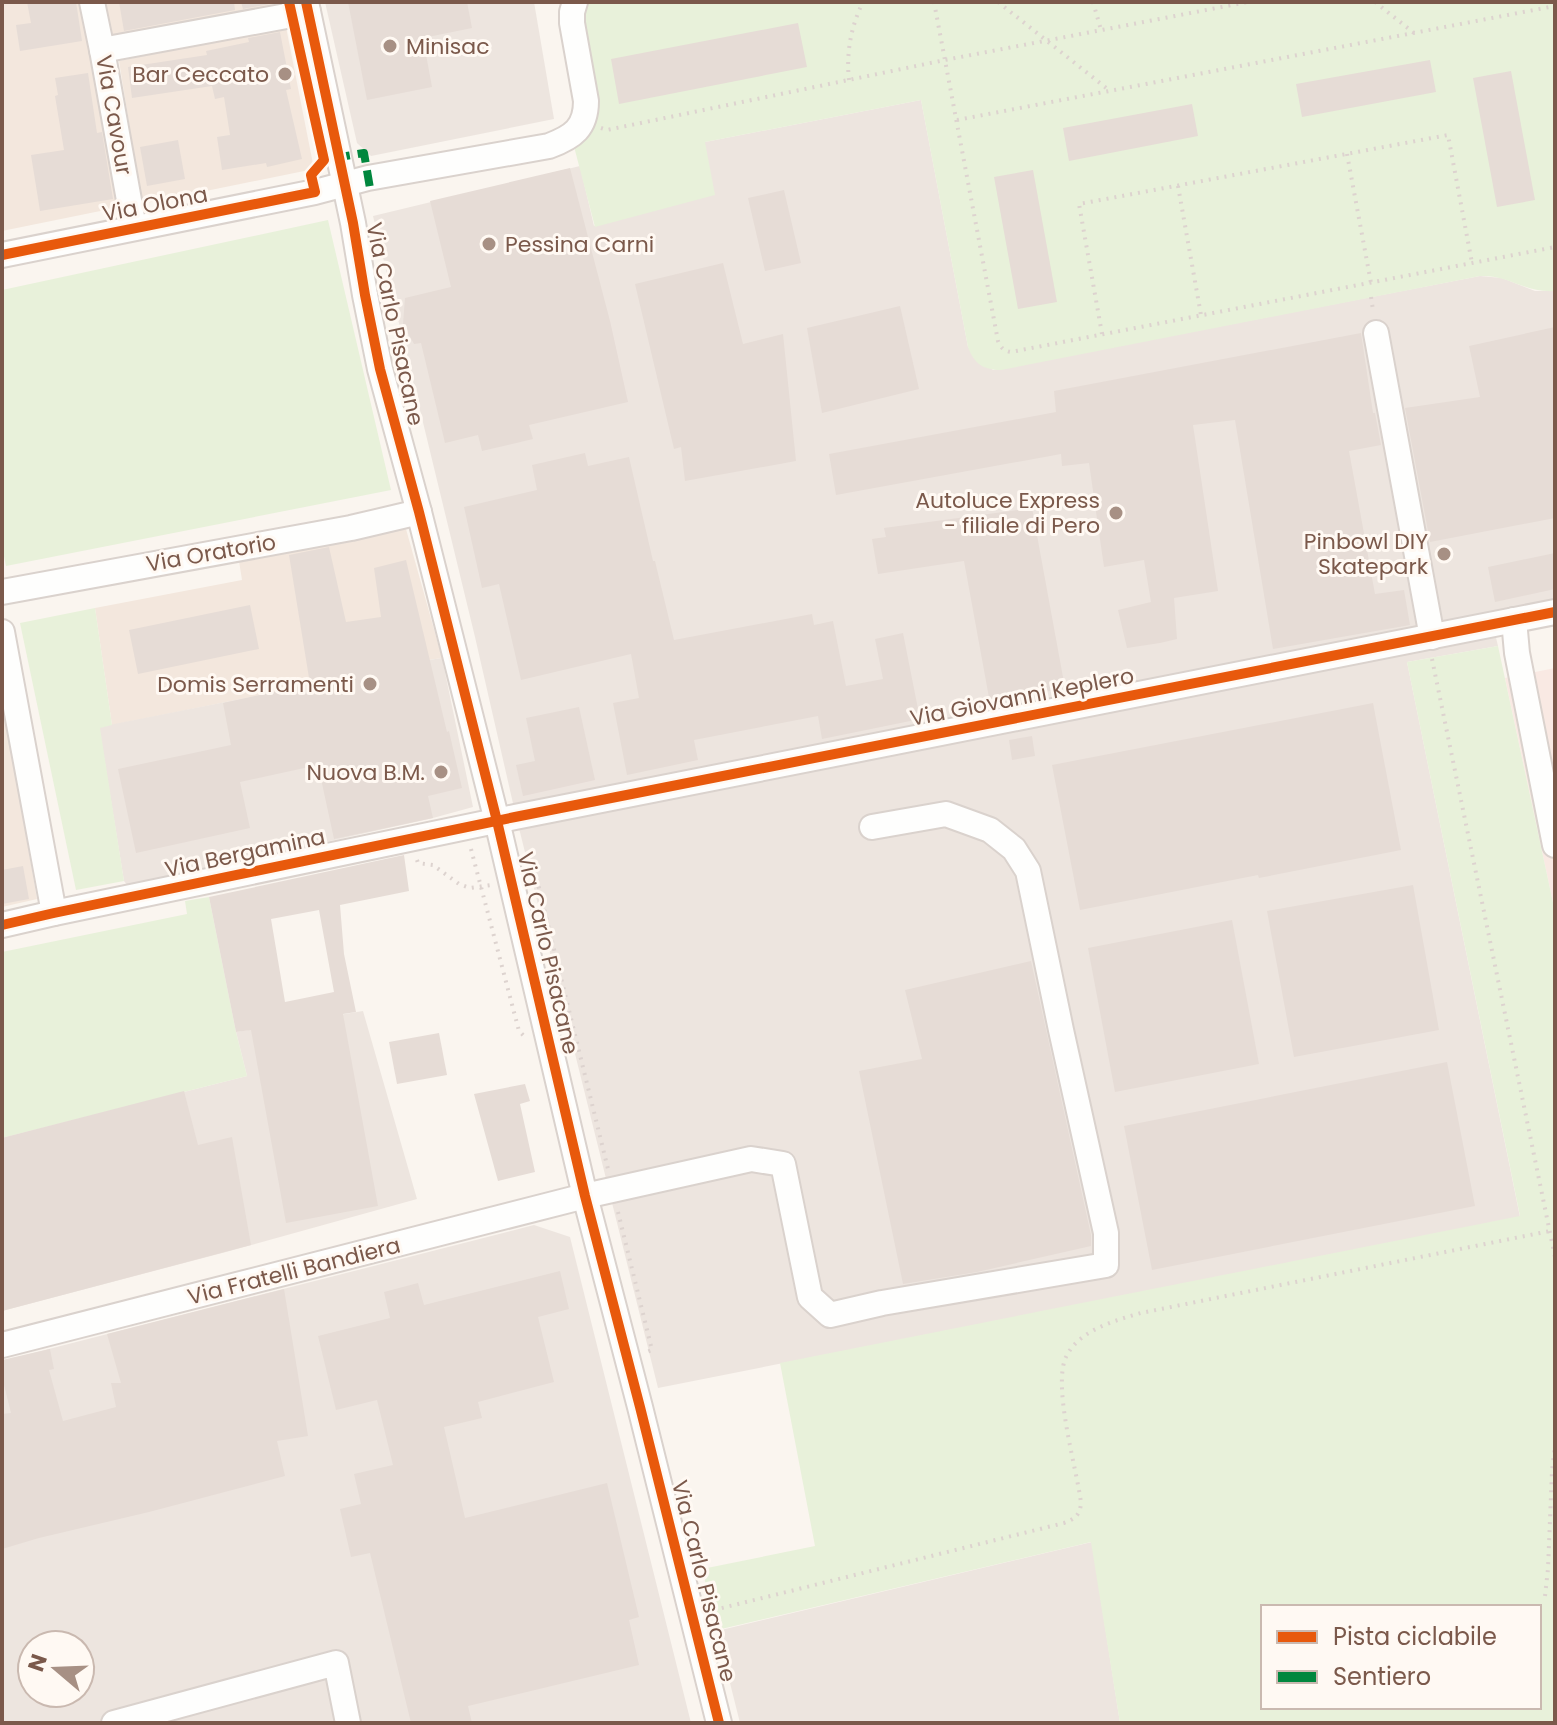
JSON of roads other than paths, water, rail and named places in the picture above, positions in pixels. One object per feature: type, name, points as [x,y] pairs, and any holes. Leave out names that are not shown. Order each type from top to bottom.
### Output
[{"type":"street","name":"Via Cavour","points":[[92,2],[134,228]]},
{"type":"street","name":"Via Olona","points":[[2,255],[315,192],[368,178],[549,146],[562,141],[585,120],[586,101],[572,23],[575,2]]},
{"type":"street","points":[[102,50],[307,7]]},
{"type":"street","name":"Via Carlo Pisacane","points":[[307,7],[380,369],[497,821],[585,1196],[719,1723]]},
{"type":"street","points":[[1376,333],[1427,637]]},
{"type":"street","name":"Via Oratorio","points":[[2,592],[351,528],[419,512]]},
{"type":"street","name":"Via Giovanni Keplero","points":[[497,821],[1555,612]]},
{"type":"street","points":[[1514,620],[1517,653],[1555,845]]},
{"type":"street","points":[[2,632],[54,913]]},
{"type":"street","name":"Via Fratelli Bandiera","points":[[2,1345],[585,1196],[751,1159],[783,1164],[810,1297],[830,1315],[882,1303],[1106,1265],[1106,1233],[1028,871],[1014,849],[990,830],[946,814],[872,827]]},
{"type":"street","name":"Via Bergamina","points":[[2,925],[497,821]]},
{"type":"street","points":[[114,1723],[336,1663],[348,1723]]},
{"type":"place","name":"Minisac","points":[[390,46]]},
{"type":"place","name":"Bar Ceccato","points":[[285,74]]},
{"type":"place","name":"Pessina Carni","points":[[489,244]]},
{"type":"place","name":"Autoluce Express - filiale di Pero","points":[[1116,513]]},
{"type":"place","name":"Pinbowl DIY Skatepark","points":[[1444,554]]},
{"type":"place","name":"Domis Serramenti","points":[[370,684]]},
{"type":"place","name":"Nuova B.M.","points":[[441,772]]}]
